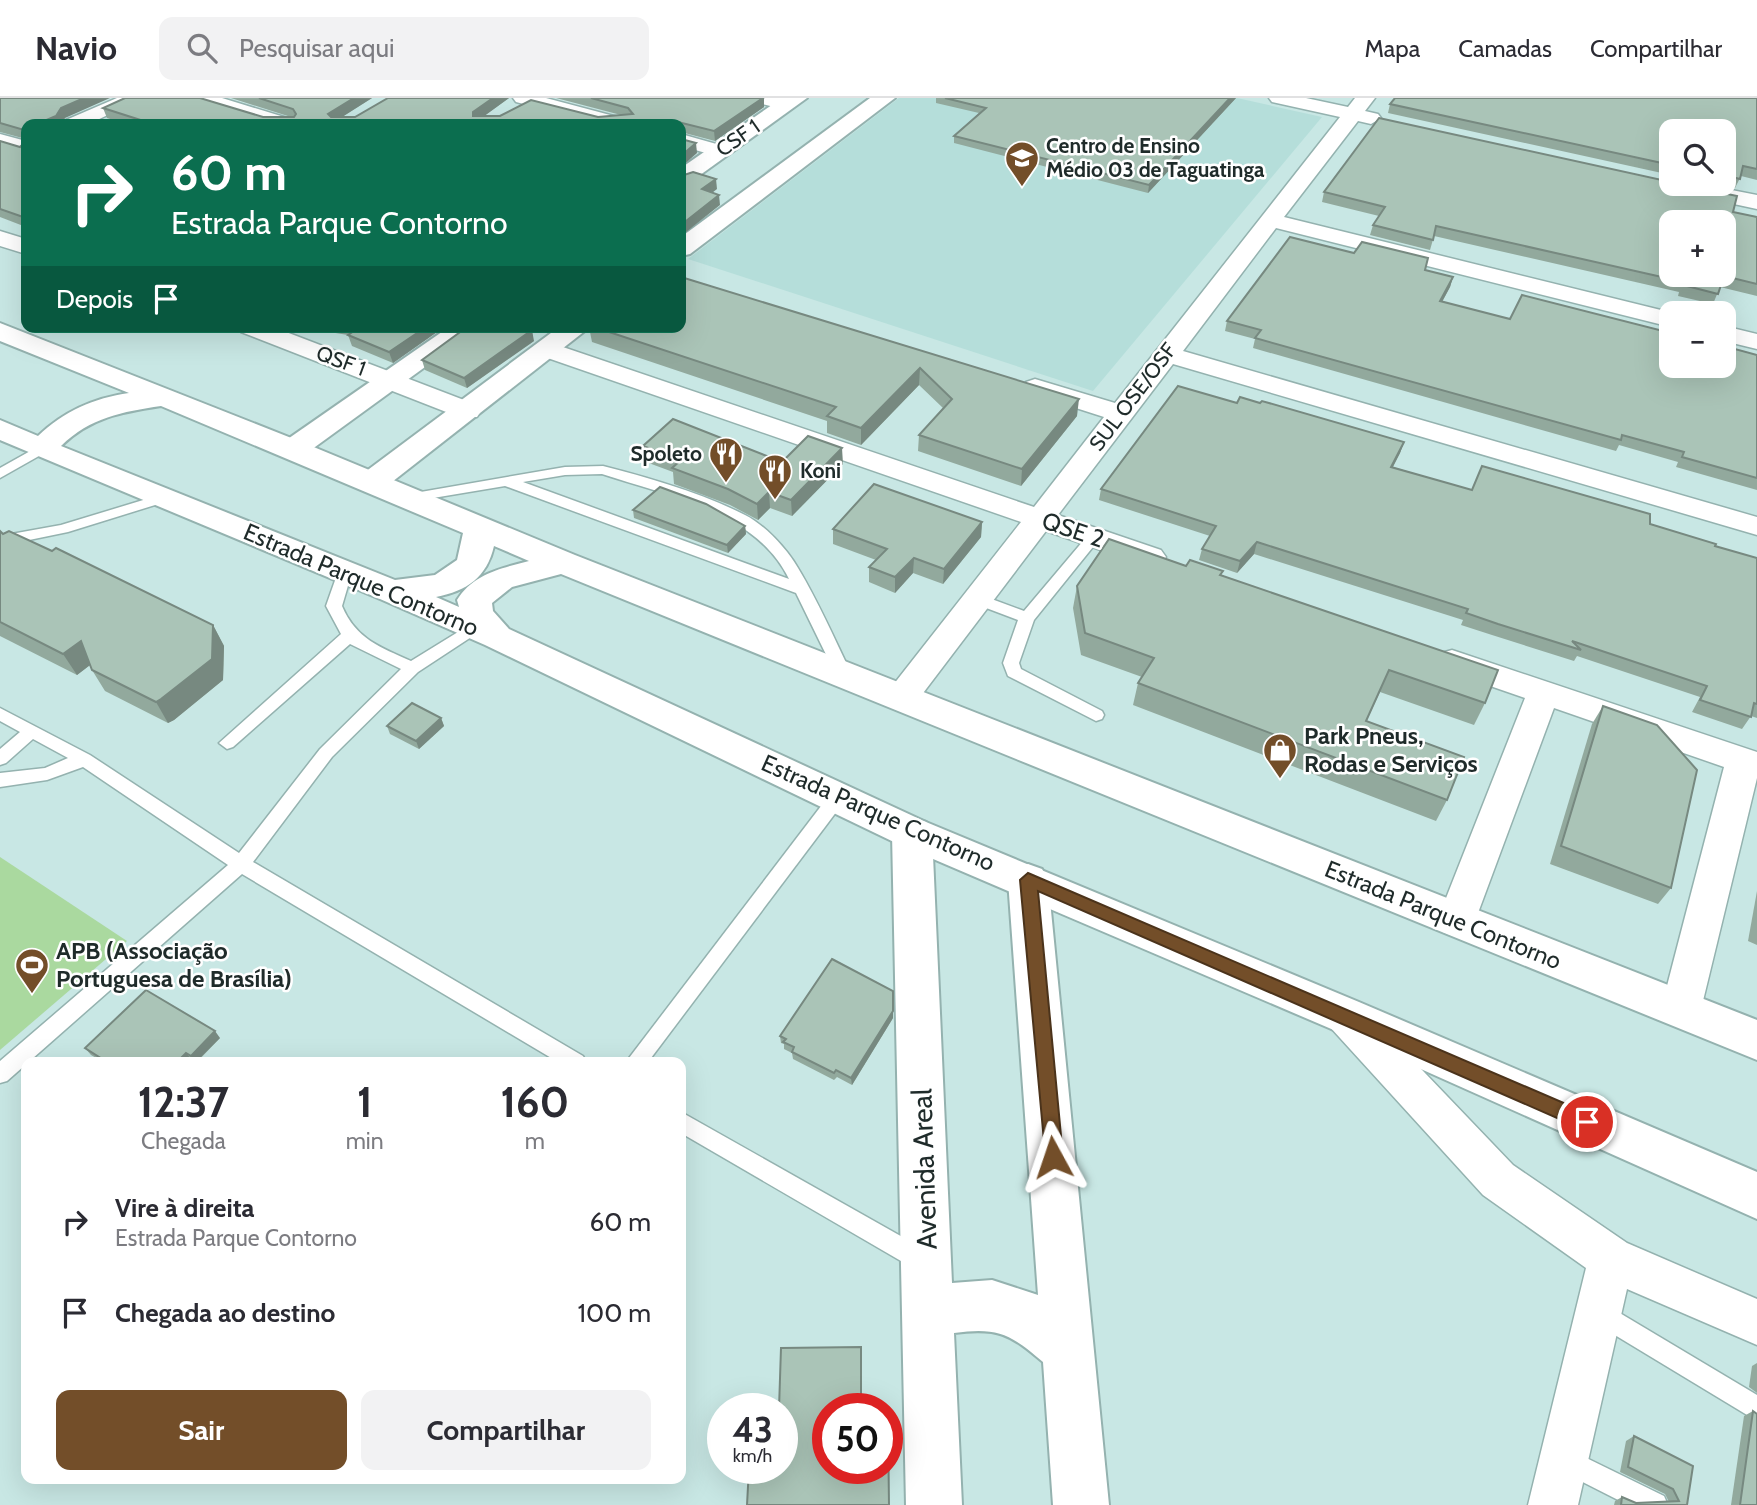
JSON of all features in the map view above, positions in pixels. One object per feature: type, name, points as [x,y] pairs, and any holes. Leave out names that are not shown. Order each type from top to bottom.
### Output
[{"type":"main road","points":[[686,245],[884,98]]},
{"type":"main road","name":"CSF 1","points":[[686,175],[792,101]]},
{"type":"main road","name":"Estrada Parque Contorno","points":[[0,331],[293,449],[563,563],[1757,1040]]},
{"type":"main road","points":[[293,449],[459,333]]},
{"type":"main road","points":[[372,482],[569,333]]},
{"type":"main road","points":[[0,423],[35,417],[75,398],[87,385],[91,367]]},
{"type":"main road","points":[[41,449],[61,429],[96,408],[114,402],[161,397]]},
{"type":"main road","name":"Estrada Parque Contorno","points":[[0,429],[41,449],[487,632],[912,833],[1345,1016],[1757,1196]]},
{"type":"main road","points":[[392,591],[446,585],[466,573],[475,562],[479,550],[479,529]]},
{"type":"main road","points":[[487,632],[477,614],[474,600],[501,579],[563,563]]},
{"type":"main road","name":"Avenida Areal","points":[[912,833],[930,1312],[934,1505]]},
{"type":"main road","points":[[1028,880],[1081,1505]]},
{"type":"main road","points":[[930,1312],[982,1302],[1009,1306],[1034,1320],[1070,1351]]},
{"type":"street","points":[[91,119],[133,98]]},
{"type":"street","points":[[201,98],[270,119]]},
{"type":"street","points":[[761,98],[792,101]]},
{"type":"street","points":[[1279,98],[1359,106],[1392,122]]},
{"type":"street","points":[[520,103],[595,119]]},
{"type":"street","name":"SUL OSE/OSF","points":[[902,697],[1359,106]]},
{"type":"street","points":[[216,119],[237,109]]},
{"type":"street","points":[[0,140],[21,145]]},
{"type":"street","points":[[686,141],[720,151]]},
{"type":"street","points":[[1729,196],[1757,202]]},
{"type":"street","points":[[1269,220],[1659,317]]},
{"type":"street","points":[[0,238],[21,245]]},
{"type":"street","name":"QSF 1","points":[[291,333],[392,380],[468,411]]},
{"type":"street","points":[[1736,336],[1757,342]]},
{"type":"street","name":"QSE 2","points":[[548,350],[1173,564]]},
{"type":"street","points":[[1165,354],[1757,526]]},
{"type":"street","points":[[1015,381],[1122,414]]},
{"type":"street","points":[[1424,651],[1750,763],[1681,1009]]},
{"type":"street","points":[[1456,921],[1543,692]]},
{"type":"street","points":[[1345,1016],[1498,1180],[1611,1259],[1757,1322]]},
{"type":"street","points":[[1553,1505],[1611,1259]]},
{"type":"lane","points":[[0,474],[41,449]]},
{"type":"lane","points":[[409,498],[565,471],[603,470],[687,497],[742,519],[767,540],[791,568],[843,673]]},
{"type":"lane","points":[[506,481],[803,590]]},
{"type":"lane","points":[[0,541],[63,529],[163,498]]},
{"type":"lane","points":[[1094,537],[1027,618],[1011,663],[1014,672],[1096,715]]},
{"type":"lane","points":[[345,572],[334,606],[343,629],[356,642],[412,668]]},
{"type":"lane","points":[[978,599],[1027,618]]},
{"type":"lane","points":[[0,1074],[241,864],[326,753],[412,668],[487,632]]},
{"type":"lane","points":[[227,743],[349,635]]},
{"type":"lane","points":[[0,714],[84,759],[241,864],[568,1057]]},
{"type":"lane","points":[[0,759],[31,732]]},
{"type":"lane","points":[[0,780],[47,774],[84,759]]},
{"type":"lane","points":[[640,1057],[838,797]]},
{"type":"lane","points":[[686,1125],[927,1263]]},
{"type":"lane","points":[[1598,1312],[1757,1409]]},
{"type":"lane","points":[[1564,1459],[1655,1505]]},
{"type":"shaded area","name":"Centro de Ensino Médio 03 de Taguatinga","points":[[899,98],[1237,98],[1322,117],[1093,391],[688,259]]},
{"type":"green space","name":"APB (Associação Portuguesa de Brasília)","points":[[0,857],[127,941],[0,1050]]},
{"type":"building","points":[[0,98],[84,98],[61,108],[56,116],[49,119],[21,119],[21,129],[0,123]]},
{"type":"building","points":[[125,98],[200,98],[263,117],[294,117],[296,114],[293,109],[259,98],[354,98],[328,114],[331,117],[355,117],[388,98],[493,98],[473,112],[473,116],[500,116],[531,100],[598,117],[633,114],[628,108],[591,98],[763,98],[714,131],[686,124],[686,119],[137,119],[103,108]]},
{"type":"building","points":[[945,98],[1230,98],[1149,185],[954,136],[986,108]]},
{"type":"building","points":[[1395,98],[1757,98],[1757,169],[1743,166],[1740,179],[1736,178],[1736,119],[1659,119],[1659,162],[1390,104]]},
{"type":"building","points":[[1379,118],[1659,179],[1659,196],[1737,196],[1734,210],[1659,210],[1659,276],[1436,226],[1433,240],[1373,225],[1385,207],[1324,192]]},
{"type":"building","points":[[686,140],[696,143],[686,152]]},
{"type":"building","points":[[0,141],[21,146],[21,216],[0,209]]},
{"type":"building","points":[[693,172],[716,179],[702,189],[719,195],[686,221],[686,174]]},
{"type":"building","points":[[1736,213],[1757,217],[1757,284],[1736,279]]},
{"type":"building","points":[[1290,237],[1354,253],[1362,242],[1428,258],[1425,270],[1453,277],[1440,301],[1510,319],[1522,295],[1659,330],[1659,378],[1736,378],[1736,349],[1757,355],[1757,478],[1682,457],[1684,452],[1622,435],[1621,440],[1255,338],[1261,330],[1227,321]]},
{"type":"building","points":[[686,279],[1079,399],[1022,469],[919,435],[952,399],[920,368],[861,428],[827,416],[836,407],[612,333],[686,333]]},
{"type":"building","points":[[1691,287],[1720,287],[1718,294]]},
{"type":"building","points":[[351,333],[417,333],[389,352],[348,335]]},
{"type":"building","points":[[459,333],[528,333],[464,378],[422,360]]},
{"type":"building","points":[[1178,386],[1237,403],[1240,397],[1260,403],[1262,401],[1404,442],[1391,467],[1472,490],[1482,466],[1650,514],[1650,524],[1757,558],[1757,704],[1754,703],[1751,717],[1700,700],[1707,686],[1572,641],[1581,650],[1498,624],[1466,613],[1468,609],[1257,542],[1240,561],[1202,549],[1216,526],[1101,489]]},
{"type":"building","points":[[673,419],[782,462],[808,436],[842,448],[791,500],[769,492],[757,504],[728,489],[672,468],[681,460],[643,446]]},
{"type":"building","points":[[874,484],[982,522],[944,569],[914,558],[895,577],[869,567],[887,549],[833,529]]},
{"type":"building","points":[[660,487],[706,504],[745,526],[727,545],[633,510]]},
{"type":"building","points":[[0,531],[3,534],[9,531],[52,551],[56,548],[213,625],[212,659],[156,702],[92,670],[81,641],[63,654],[0,622]]},
{"type":"building","points":[[1109,539],[1186,566],[1190,560],[1223,571],[1220,575],[1498,670],[1485,703],[1389,670],[1366,721],[1464,757],[1447,800],[1138,683],[1154,658],[1085,633],[1077,586]]},
{"type":"building","points":[[412,703],[441,718],[416,741],[387,726]]},
{"type":"building","points":[[1603,706],[1657,725],[1697,770],[1671,888],[1561,846]]},
{"type":"building","points":[[832,959],[893,991],[893,1011],[851,1078],[836,1070],[834,1073],[792,1052],[794,1047],[783,1042],[786,1039],[780,1036]]},
{"type":"building","points":[[146,990],[215,1031],[191,1056],[186,1053],[182,1057],[99,1057],[85,1048]]},
{"type":"building","points":[[861,1347],[861,1393],[812,1393],[812,1484],[889,1484],[889,1505],[747,1505],[748,1484],[798,1484],[798,1393],[780,1393],[781,1348]]},
{"type":"building","points":[[1753,1411],[1757,1414],[1757,1505],[1740,1505]]},
{"type":"building","points":[[1634,1436],[1693,1466],[1687,1505],[1621,1505],[1622,1497],[1636,1503],[1679,1501],[1673,1489],[1628,1467]]},
{"type":"place","name":"Centro de Ensino Médio 03 de Taguatinga","points":[[1022,188]]},
{"type":"place","name":"Spoleto","points":[[726,484]]},
{"type":"place","name":"Koni","points":[[775,501]]},
{"type":"place","name":"Park Pneus, Rodas e Serviços","points":[[1280,780]]},
{"type":"place","name":"APB (Associação Portuguesa de Brasília)","points":[[32,995]]},
{"type":"route","points":[[1053,1157],[1028,880],[1587,1122]]}]
